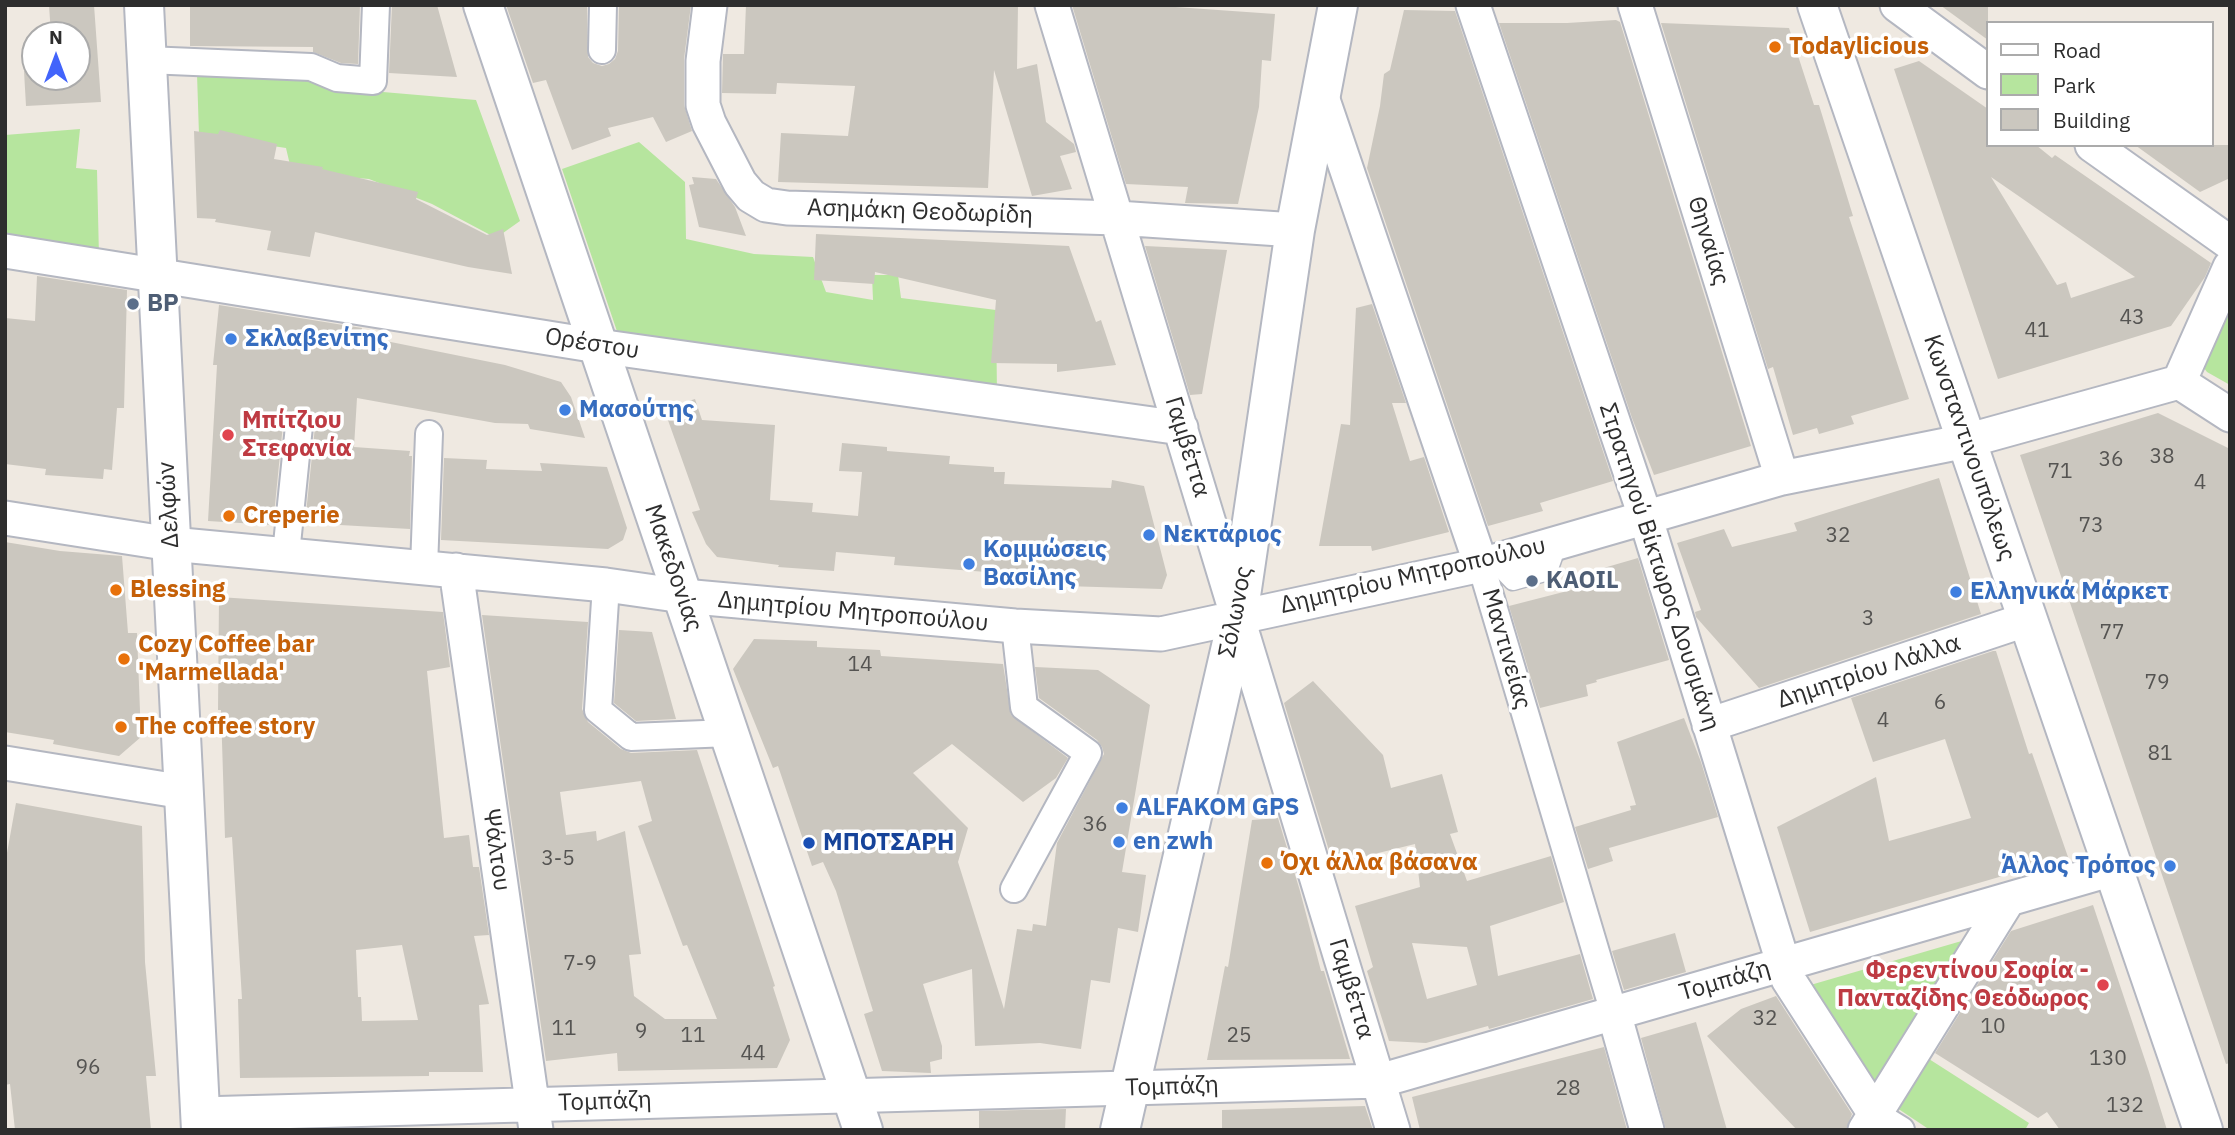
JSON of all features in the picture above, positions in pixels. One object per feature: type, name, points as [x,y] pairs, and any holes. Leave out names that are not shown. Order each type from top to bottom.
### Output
[{"type":"street","name":"Δελφών","points":[[144,5],[201,1122]]},
{"type":"street","points":[[146,60],[311,67],[337,78],[373,81],[376,5]]},
{"type":"street","name":"Μακεδονίας","points":[[483,5],[857,1113]]},
{"type":"street","points":[[602,50],[603,5]]},
{"type":"street","name":"Ασημάκη Θεοδωρίδη","points":[[710,5],[703,61],[703,105],[709,123],[740,183],[759,202],[787,208],[1117,218],[1295,230]]},
{"type":"street","name":"Γαμβέττα","points":[[1052,5],[1393,1130]]},
{"type":"street","name":"Σόλωνος","points":[[1120,1130],[1238,616],[1295,230],[1338,5]]},
{"type":"street","name":"Στρατηγού Βίκτωρος Δουσμάνη","points":[[1473,5],[1645,516],[1788,979],[1880,1125]]},
{"type":"street","name":"Θηναίας","points":[[1635,5],[1782,478]]},
{"type":"street","name":"Κωνσταντινουπόλεως","points":[[1817,5],[2203,1130]]},
{"type":"street","points":[[1897,5],[1986,71]]},
{"type":"street","name":"Μαντινείας","points":[[1321,94],[1487,563],[1647,1130]]},
{"type":"street","points":[[2095,147],[2230,243]]},
{"type":"street","name":"Ορέστου","points":[[5,251],[598,346],[1181,428]]},
{"type":"street","points":[[2230,267],[2179,382],[2230,415]]},
{"type":"street","name":"Δημητρίου Μητροπούλου","points":[[5,518],[171,544],[606,584],[682,596],[1015,626],[1161,634],[1487,563],[1782,478],[1966,441],[2179,382]]},
{"type":"street","points":[[286,554],[299,426]]},
{"type":"street","points":[[424,567],[429,434]]},
{"type":"street","name":"Ψάλτου","points":[[456,570],[534,1117]]},
{"type":"street","points":[[606,584],[598,710],[631,737],[729,733]]},
{"type":"street","name":"Δημητρίου Λάλλα","points":[[1709,725],[2028,619]]},
{"type":"street","points":[[1014,889],[1088,753],[1024,707],[1015,626]]},
{"type":"street","points":[[5,763],[184,792]]},
{"type":"street","name":"Τομπάζη","points":[[201,1122],[857,1113],[1128,1088],[1379,1081],[2113,869]]},
{"type":"street","points":[[1880,1125],[2008,900]]},
{"type":"lane","points":[[1487,563],[1513,581],[1548,571],[1553,557]]},
{"type":"green space","points":[[197,74],[308,75],[341,91],[476,100],[520,221],[496,238],[432,204],[369,179],[345,177],[290,165],[286,148],[199,135]]},
{"type":"green space","points":[[80,129],[76,168],[97,170],[99,257],[5,243],[5,135]]},
{"type":"green space","points":[[639,142],[685,182],[686,239],[754,254],[813,257],[826,292],[873,300],[872,275],[898,275],[901,298],[996,310],[997,395],[622,346],[562,169]]},
{"type":"green space","points":[[2230,293],[2230,385],[2207,372],[2197,359]]},
{"type":"green space","points":[[1965,940],[1875,1084],[1807,986]]},
{"type":"green space","points":[[1929,1059],[2029,1123],[2025,1130],[1930,1130],[1897,1108]]},
{"type":"building","points":[[49,5],[94,5],[101,102],[26,106],[25,91],[91,91],[91,21],[50,21]]},
{"type":"building","points":[[190,5],[360,5],[358,64],[341,63],[313,52],[313,47],[190,46]]},
{"type":"building","points":[[392,5],[437,5],[457,77],[389,73]]},
{"type":"building","points":[[506,5],[587,5],[588,57],[593,63],[602,66],[615,59],[618,51],[619,5],[691,5],[684,59],[684,105],[692,131],[666,142],[653,117],[608,128],[611,136],[572,150],[546,80],[533,83]]},
{"type":"building","points":[[746,5],[1018,5],[1017,69],[1037,64],[1046,122],[1074,144],[1076,152],[1060,156],[1072,189],[1032,196],[994,70],[988,188],[778,182],[781,133],[848,136],[855,86],[777,83],[776,94],[722,93],[723,54],[744,54]]},
{"type":"building","points":[[1072,5],[1147,5],[1275,14],[1271,61],[1262,60],[1259,107],[1238,204],[1185,203],[1188,187],[1126,184]]},
{"type":"building","points":[[1940,5],[1988,5],[1986,39]]},
{"type":"building","points":[[1404,10],[1455,11],[1613,481],[1540,503],[1543,511],[1488,526],[1367,168],[1384,74],[1390,70]]},
{"type":"building","points":[[1620,22],[1751,446],[1654,475],[1632,418],[1499,23]]},
{"type":"building","points":[[1661,23],[1789,28],[1814,105],[1819,105],[1853,216],[1849,217],[1909,399],[1851,416],[1854,424],[1819,434],[1817,428],[1793,435],[1773,367],[1768,369]]},
{"type":"building","points":[[1919,61],[1986,108],[1986,147],[2038,147],[2052,158],[2055,155],[2211,263],[2205,277],[2171,326],[1998,379],[1894,69]],"holes":[[[1991,177],[2135,277],[2071,298],[2066,282],[2057,285]]]},
{"type":"building","points":[[220,130],[277,144],[274,159],[323,167],[322,169],[418,192],[416,199],[487,235],[503,229],[512,274],[468,267],[315,232],[310,257],[267,250],[271,231],[215,222],[216,219],[197,218],[194,131],[218,134]]},
{"type":"building","points":[[2230,145],[2230,178],[2200,192],[2138,147]]},
{"type":"building","points":[[692,177],[716,179],[735,207],[746,236],[699,227],[689,185],[694,184]]},
{"type":"building","points":[[816,234],[1069,246],[1096,322],[1101,320],[1116,365],[1057,372],[1057,364],[991,363],[996,300],[875,272],[874,284],[814,280]]},
{"type":"building","points":[[1145,246],[1227,250],[1202,394],[1190,395]]},
{"type":"building","points":[[37,276],[127,290],[124,408],[117,408],[112,470],[104,469],[103,479],[45,475],[46,469],[5,464],[5,318],[35,321]]},
{"type":"building","points":[[1372,304],[1406,403],[1392,403],[1410,461],[1424,457],[1449,532],[1372,551],[1371,546],[1319,546],[1341,424],[1350,425],[1356,308]]},
{"type":"building","points":[[219,305],[362,328],[361,336],[505,365],[561,382],[571,397],[585,438],[530,429],[528,424],[495,423],[357,398],[354,447],[410,451],[410,529],[305,523],[315,427],[308,413],[293,411],[283,424],[273,525],[208,521],[217,365],[213,365]]},
{"type":"building","points":[[695,399],[702,420],[775,425],[770,500],[813,503],[812,512],[858,516],[862,472],[839,471],[842,443],[887,447],[887,451],[950,456],[949,464],[994,467],[994,472],[1005,472],[1004,484],[1111,488],[1112,480],[1144,486],[1167,575],[1162,589],[1000,584],[1000,573],[894,565],[895,557],[836,552],[834,571],[778,567],[779,565],[717,557],[706,544],[692,512],[700,510],[664,409]]},
{"type":"building","points":[[2158,413],[2230,449],[2230,1063],[2226,1064],[2020,455]]},
{"type":"building","points":[[444,458],[487,460],[486,469],[542,471],[540,463],[607,467],[627,528],[623,540],[608,549],[441,540]]},
{"type":"building","points":[[1939,478],[1981,614],[1759,688],[1696,617],[1695,612],[1701,610],[1677,543],[1724,529],[1732,547],[1797,531],[1794,523]]},
{"type":"building","points":[[5,542],[60,551],[122,556],[128,633],[137,633],[141,737],[119,756],[53,744],[54,740],[5,732]]},
{"type":"building","points":[[1638,558],[1669,660],[1596,680],[1597,682],[1586,685],[1588,696],[1540,708],[1509,606],[1579,588],[1576,576]]},
{"type":"building","points":[[219,597],[443,612],[450,667],[427,671],[444,838],[469,835],[473,867],[479,867],[489,935],[474,936],[489,1004],[479,1005],[483,1072],[429,1072],[429,1076],[240,1078],[238,999],[242,999],[232,837],[225,838],[221,710],[218,710]],"holes":[[[402,945],[418,1020],[362,1021],[356,950]]]},
{"type":"building","points":[[482,615],[588,622],[582,709],[588,722],[621,749],[631,753],[697,750],[775,986],[773,987],[790,1040],[777,1068],[618,1071],[617,1053],[546,1061]],"holes":[[[641,781],[652,821],[638,826],[683,946],[687,945],[717,1019],[665,1019],[634,996],[629,955],[641,954],[625,831],[597,841],[596,831],[566,835],[560,792]]]},
{"type":"building","points":[[619,630],[652,632],[676,719],[636,721],[614,703]]},
{"type":"building","points":[[754,639],[817,641],[817,647],[880,650],[881,656],[1003,664],[1011,715],[1068,758],[1056,778],[1023,802],[952,744],[913,773],[968,828],[958,862],[1004,1009],[1017,929],[1032,931],[1033,924],[1046,926],[1057,843],[1104,754],[1097,740],[1039,698],[1035,667],[1098,670],[1150,705],[1122,872],[1146,875],[1138,932],[1118,928],[1110,983],[1091,980],[1081,1049],[1040,1043],[975,1046],[972,969],[923,984],[942,1046],[942,1059],[930,1062],[931,1073],[882,1071],[864,1014],[873,1011],[836,891],[823,862],[812,866],[778,766],[773,768],[733,669]]},
{"type":"building","points":[[1996,651],[2029,754],[2032,753],[2068,857],[1810,932],[1777,827],[1876,777],[1889,841],[1971,818],[1945,739],[1873,762],[1851,698]]},
{"type":"building","points":[[1313,681],[1383,755],[1391,788],[1442,774],[1458,832],[1450,834],[1467,881],[1551,856],[1564,902],[1490,926],[1498,976],[1580,954],[1593,999],[1489,1029],[1488,1026],[1426,1043],[1389,1041],[1367,971],[1373,967],[1355,906],[1420,887],[1415,844],[1366,856],[1330,854],[1284,703]],"holes":[[[1412,943],[1467,947],[1477,985],[1427,999]]]},
{"type":"building","points":[[1684,718],[1718,817],[1609,848],[1613,861],[1588,869],[1575,827],[1631,810],[1630,806],[1636,805],[1617,742]]},
{"type":"building","points":[[16,803],[142,826],[145,962],[156,1076],[146,1076],[151,1130],[15,1130],[10,1084],[5,1085],[5,864]]},
{"type":"building","points":[[1278,818],[1321,971],[1324,971],[1350,1059],[1207,1060],[1225,966],[1228,967],[1252,820]]},
{"type":"building","points":[[2093,905],[2167,1130],[2060,1130],[2047,1112],[2038,1118],[1935,1053],[2011,931]]},
{"type":"building","points":[[1675,933],[1686,972],[1624,990],[1612,951]]},
{"type":"building","points":[[1776,996],[1852,1114],[1846,1130],[1797,1130],[1707,1036],[1741,1009]]},
{"type":"building","points":[[1696,1022],[1727,1130],[1666,1130],[1641,1038]]},
{"type":"building","points":[[1604,1047],[1627,1130],[1420,1130],[1412,1097]]},
{"type":"building","points":[[1365,1106],[1373,1130],[1222,1130],[1222,1110]]},
{"type":"building","points":[[1066,1109],[1065,1130],[979,1130],[979,1111]]},
{"type":"place","name":"Todaylicious","points":[[1775,47]]},
{"type":"place","name":"BP","points":[[133,304]]},
{"type":"place","name":"Σκλαβενίτης","points":[[231,339]]},
{"type":"place","name":"Μασούτης","points":[[565,410]]},
{"type":"place","name":"Μπίτζιου Στεφανία","points":[[228,435]]},
{"type":"place","name":"Creperie","points":[[229,516]]},
{"type":"place","name":"Νεκτάριος","points":[[1149,535]]},
{"type":"place","name":"Κομμώσεις Βασίλης","points":[[969,564]]},
{"type":"place","name":"KAOIL","points":[[1532,581]]},
{"type":"place","name":"Blessing","points":[[116,590]]},
{"type":"place","name":"Ελληνικά Μάρκετ","points":[[1956,592]]},
{"type":"place","name":"Cozy Coffee bar 'Marmellada'","points":[[124,659]]},
{"type":"place","name":"The coffee story","points":[[121,727]]},
{"type":"place","name":"ALFAKOM GPS","points":[[1122,808]]},
{"type":"place","name":"en zwh","points":[[1119,842]]},
{"type":"place","name":"ΜΠΟΤΣΑΡΗ","points":[[809,843]]},
{"type":"place","name":"Όχι άλλα βάσανα","points":[[1267,863]]},
{"type":"place","name":"Άλλος Τρόπος","points":[[2170,866]]},
{"type":"place","name":"Φερεντίνου Σοφία - Πανταζίδης Θεόδωρος","points":[[2103,985]]}]
